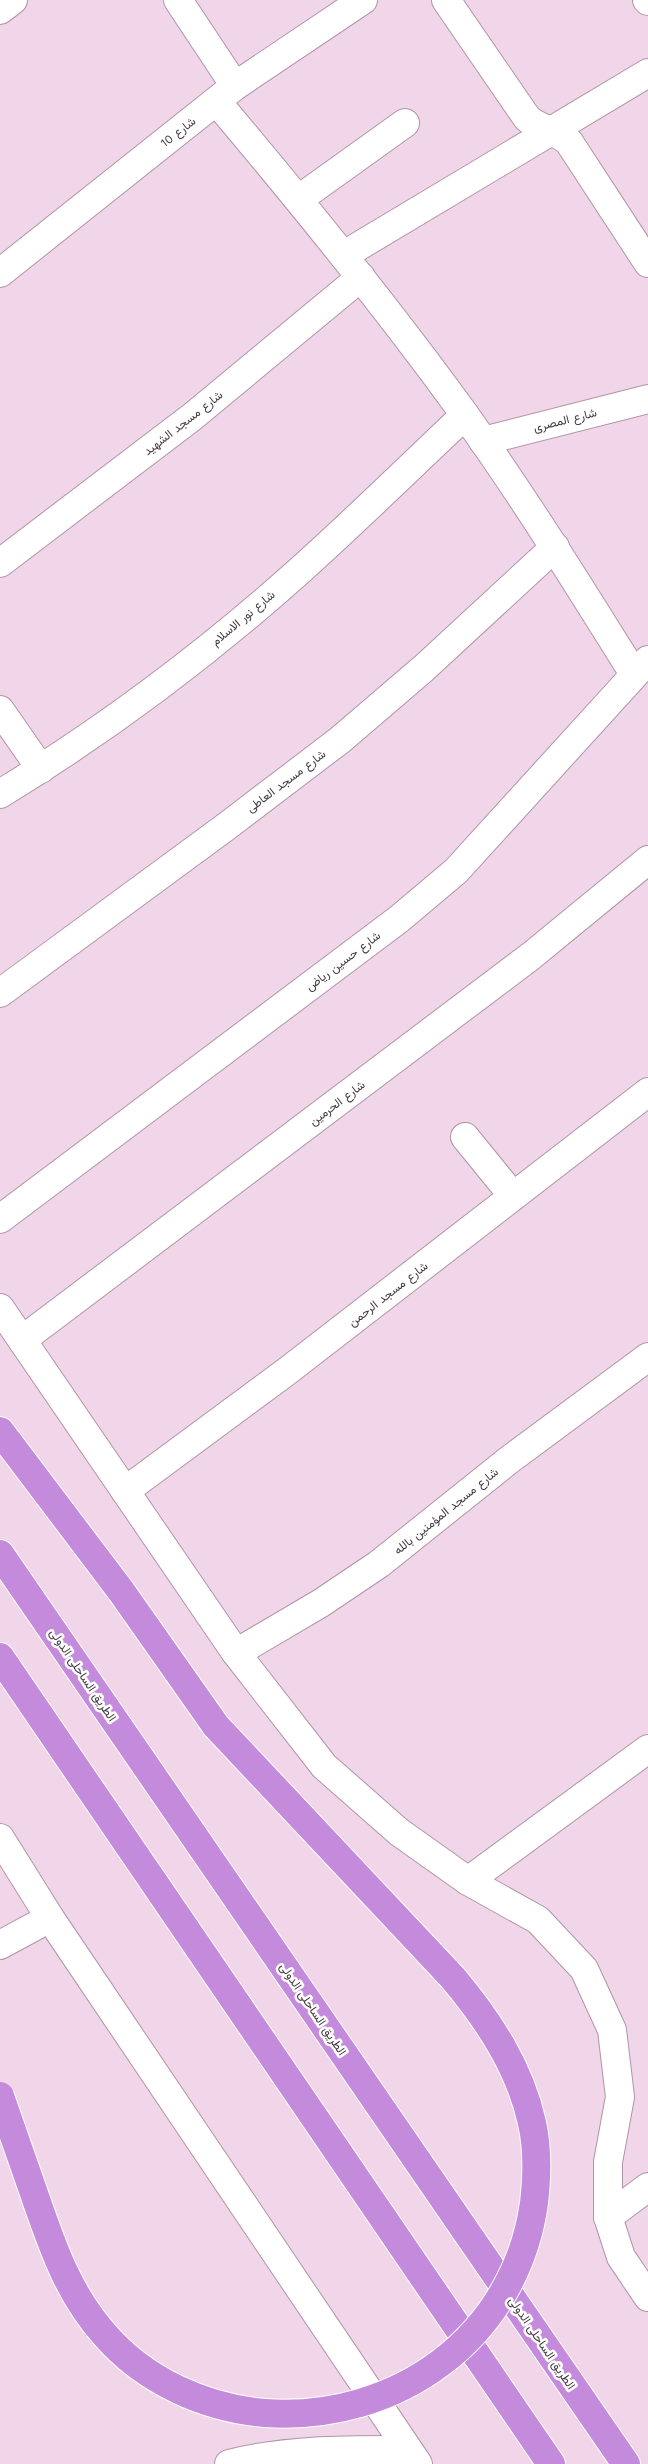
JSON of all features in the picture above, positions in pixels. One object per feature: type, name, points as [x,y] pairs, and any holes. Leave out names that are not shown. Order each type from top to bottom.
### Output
[{"type":"highway","points":[[0,1431],[121,1591],[216,1726],[453,1978],[477,2007],[512,2065],[532,2124],[536,2156],[536,2188],[523,2252],[498,2302],[473,2334],[450,2357],[406,2385],[371,2401],[342,2408],[281,2414],[247,2411],[215,2404],[184,2393],[155,2377],[128,2358],[106,2336],[74,2294],[57,2260],[0,2096]]},
{"type":"highway","name":"الطريق الساحلى الدولى","points":[[0,1554],[626,2464]]},
{"type":"highway","points":[[0,1657],[551,2464]]},
{"type":"street","points":[[0,10],[13,0]]},
{"type":"street","points":[[178,0],[226,94],[299,199],[361,277],[465,415],[554,547],[641,667]]},
{"type":"street","name":"شارع 10","points":[[0,273],[226,94],[363,0]]},
{"type":"street","points":[[446,0],[527,118],[536,126],[560,134],[568,142],[648,263]]},
{"type":"street","points":[[344,255],[648,73]]},
{"type":"street","points":[[299,199],[405,123]]},
{"type":"street","name":"شارع مسجد الشهيد","points":[[0,564],[192,417],[361,277]]},
{"type":"street","name":"شارع المصرى","points":[[483,441],[648,399]]},
{"type":"street","name":"شارع نور الاسلام","points":[[0,794],[41,769],[129,709],[222,635],[296,574],[465,415]]},
{"type":"street","name":"شارع مسجد العاطى","points":[[0,993],[228,826],[340,740],[424,668],[554,547]]},
{"type":"street","name":"شارع حسين رياض","points":[[0,1219],[399,919],[456,871],[641,667]]},
{"type":"street","points":[[0,710],[41,769]]},
{"type":"street","name":"شارع الحرمين","points":[[22,1340],[532,956],[648,860]]},
{"type":"street","name":"شارع مسجد الرحمن","points":[[125,1491],[294,1366],[648,1092]]},
{"type":"street","points":[[465,1137],[513,1196]]},
{"type":"street","points":[[0,1308],[236,1653],[324,1766],[399,1832],[468,1881],[538,1920],[584,1969],[612,2030],[620,2097],[608,2162],[608,2217],[621,2257],[648,2297]]},
{"type":"street","name":"شارع مسجد المؤمنين بالله","points":[[236,1653],[321,1603],[379,1564],[509,1460],[648,1357]]},
{"type":"street","points":[[468,1881],[648,1749]]},
{"type":"street","points":[[0,1838],[50,1918],[413,2457]]},
{"type":"street","points":[[0,1945],[50,1918]]},
{"type":"street","points":[[608,2217],[648,2186]]},
{"type":"street","points":[[229,2464],[256,2457],[328,2450],[413,2457]]}]
